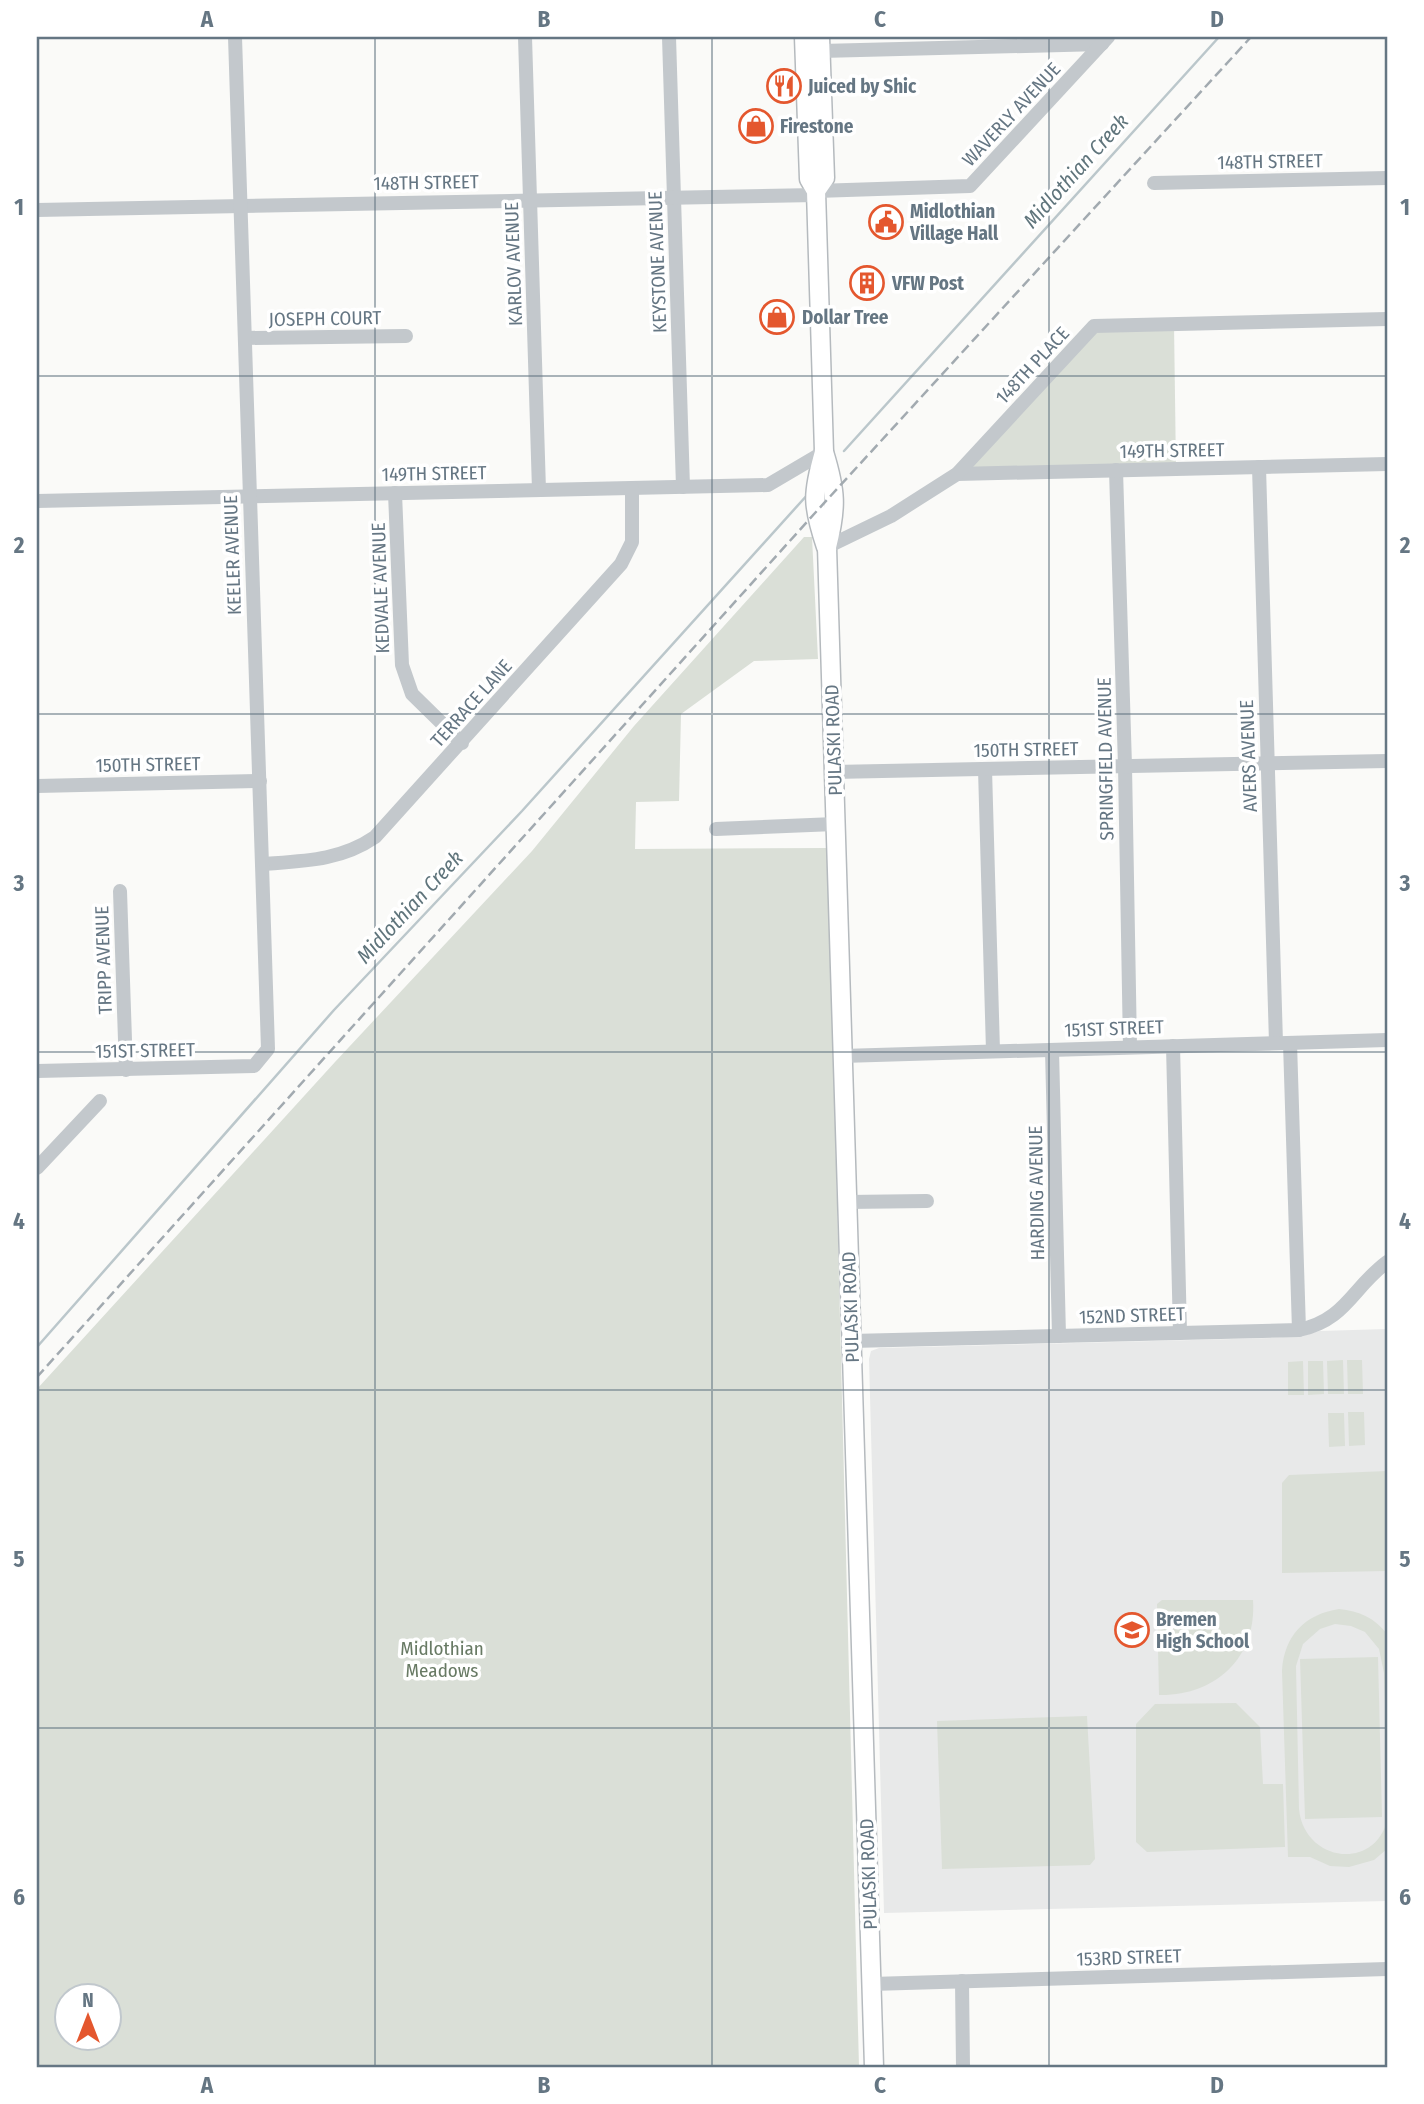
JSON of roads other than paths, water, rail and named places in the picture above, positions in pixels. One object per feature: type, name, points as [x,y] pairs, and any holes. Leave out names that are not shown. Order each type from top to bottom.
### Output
[{"type":"main road","name":"PULASKI ROAD","points":[[804,37],[808,179],[816,193],[824,452],[834,483],[835,516],[827,547],[874,2067]]},
{"type":"main road","name":"PULASKI ROAD","points":[[816,193],[825,178],[821,44]]},
{"type":"street","name":"KEELER AVENUE","points":[[235,37],[268,1048],[254,1066]]},
{"type":"street","name":"KARLOV AVENUE","points":[[525,37],[539,490]]},
{"type":"street","name":"KEYSTONE AVENUE","points":[[669,37],[683,487]]},
{"type":"street","points":[[821,44],[1105,40]]},
{"type":"street","name":"WAVERLY AVENUE","points":[[970,186],[1105,40]]},
{"type":"street","name":"148TH STREET","points":[[1154,183],[1387,178]]},
{"type":"street","name":"148TH STREET","points":[[37,210],[674,197],[970,186]]},
{"type":"street","name":"148TH PLACE","points":[[827,547],[891,516],[957,474],[1094,326],[1387,319]]},
{"type":"street","name":"JOSEPH COURT","points":[[245,338],[407,336]]},
{"type":"street","name":"149TH STREET","points":[[37,501],[768,485],[824,452]]},
{"type":"street","name":"149TH STREET","points":[[957,474],[1387,464]]},
{"type":"street","name":"AVERS AVENUE","points":[[1259,467],[1268,763],[1299,1330]]},
{"type":"street","name":"SPRINGFIELD AVENUE","points":[[1116,470],[1130,1047]]},
{"type":"street","name":"TERRACE LANE","points":[[262,864],[317,860],[358,849],[375,837],[621,564],[632,542],[632,488]]},
{"type":"street","name":"KEDVALE AVENUE","points":[[395,493],[402,665],[412,694],[462,743]]},
{"type":"street","name":"150TH STREET","points":[[834,772],[1387,761]]},
{"type":"street","points":[[985,769],[993,1051]]},
{"type":"street","name":"150TH STREET","points":[[37,786],[260,781]]},
{"type":"street","points":[[716,829],[835,824]]},
{"type":"street","name":"TRIPP AVENUE","points":[[120,891],[126,1070]]},
{"type":"street","name":"151ST STREET","points":[[842,1056],[1387,1040]]},
{"type":"street","points":[[1173,1046],[1180,1333]]},
{"type":"street","name":"HARDING AVENUE","points":[[1052,1050],[1059,1336]]},
{"type":"street","name":"151ST STREET","points":[[37,1071],[254,1066]]},
{"type":"street","points":[[37,1168],[100,1101]]},
{"type":"street","points":[[847,1202],[927,1201]]},
{"type":"street","name":"152ND STREET","points":[[851,1341],[1299,1330],[1319,1325],[1338,1313],[1376,1270],[1387,1262]]},
{"type":"street","name":"153RD STREET","points":[[871,1984],[1387,1969]]},
{"type":"street","points":[[962,1981],[963,2067]]},
{"type":"waterway","name":"Midlothian Creek","points":[[844,451],[1219,37]]},
{"type":"waterway","name":"Midlothian Creek","points":[[37,1347],[334,1010],[522,811],[809,493]]},
{"type":"railway","points":[[37,1377],[815,513],[1251,37]]},
{"type":"place","name":"Juiced by Shic","points":[[784,86]]},
{"type":"place","name":"Firestone","points":[[756,126]]},
{"type":"place","name":"Midlothian Village Hall","points":[[886,222]]},
{"type":"place","name":"VFW Post","points":[[867,283]]},
{"type":"place","name":"Dollar Tree","points":[[777,317]]},
{"type":"place","name":"Bremen High School","points":[[1132,1630]]},
{"type":"park label","name":"Midlothian Meadows","points":[[442,1659]]}]
